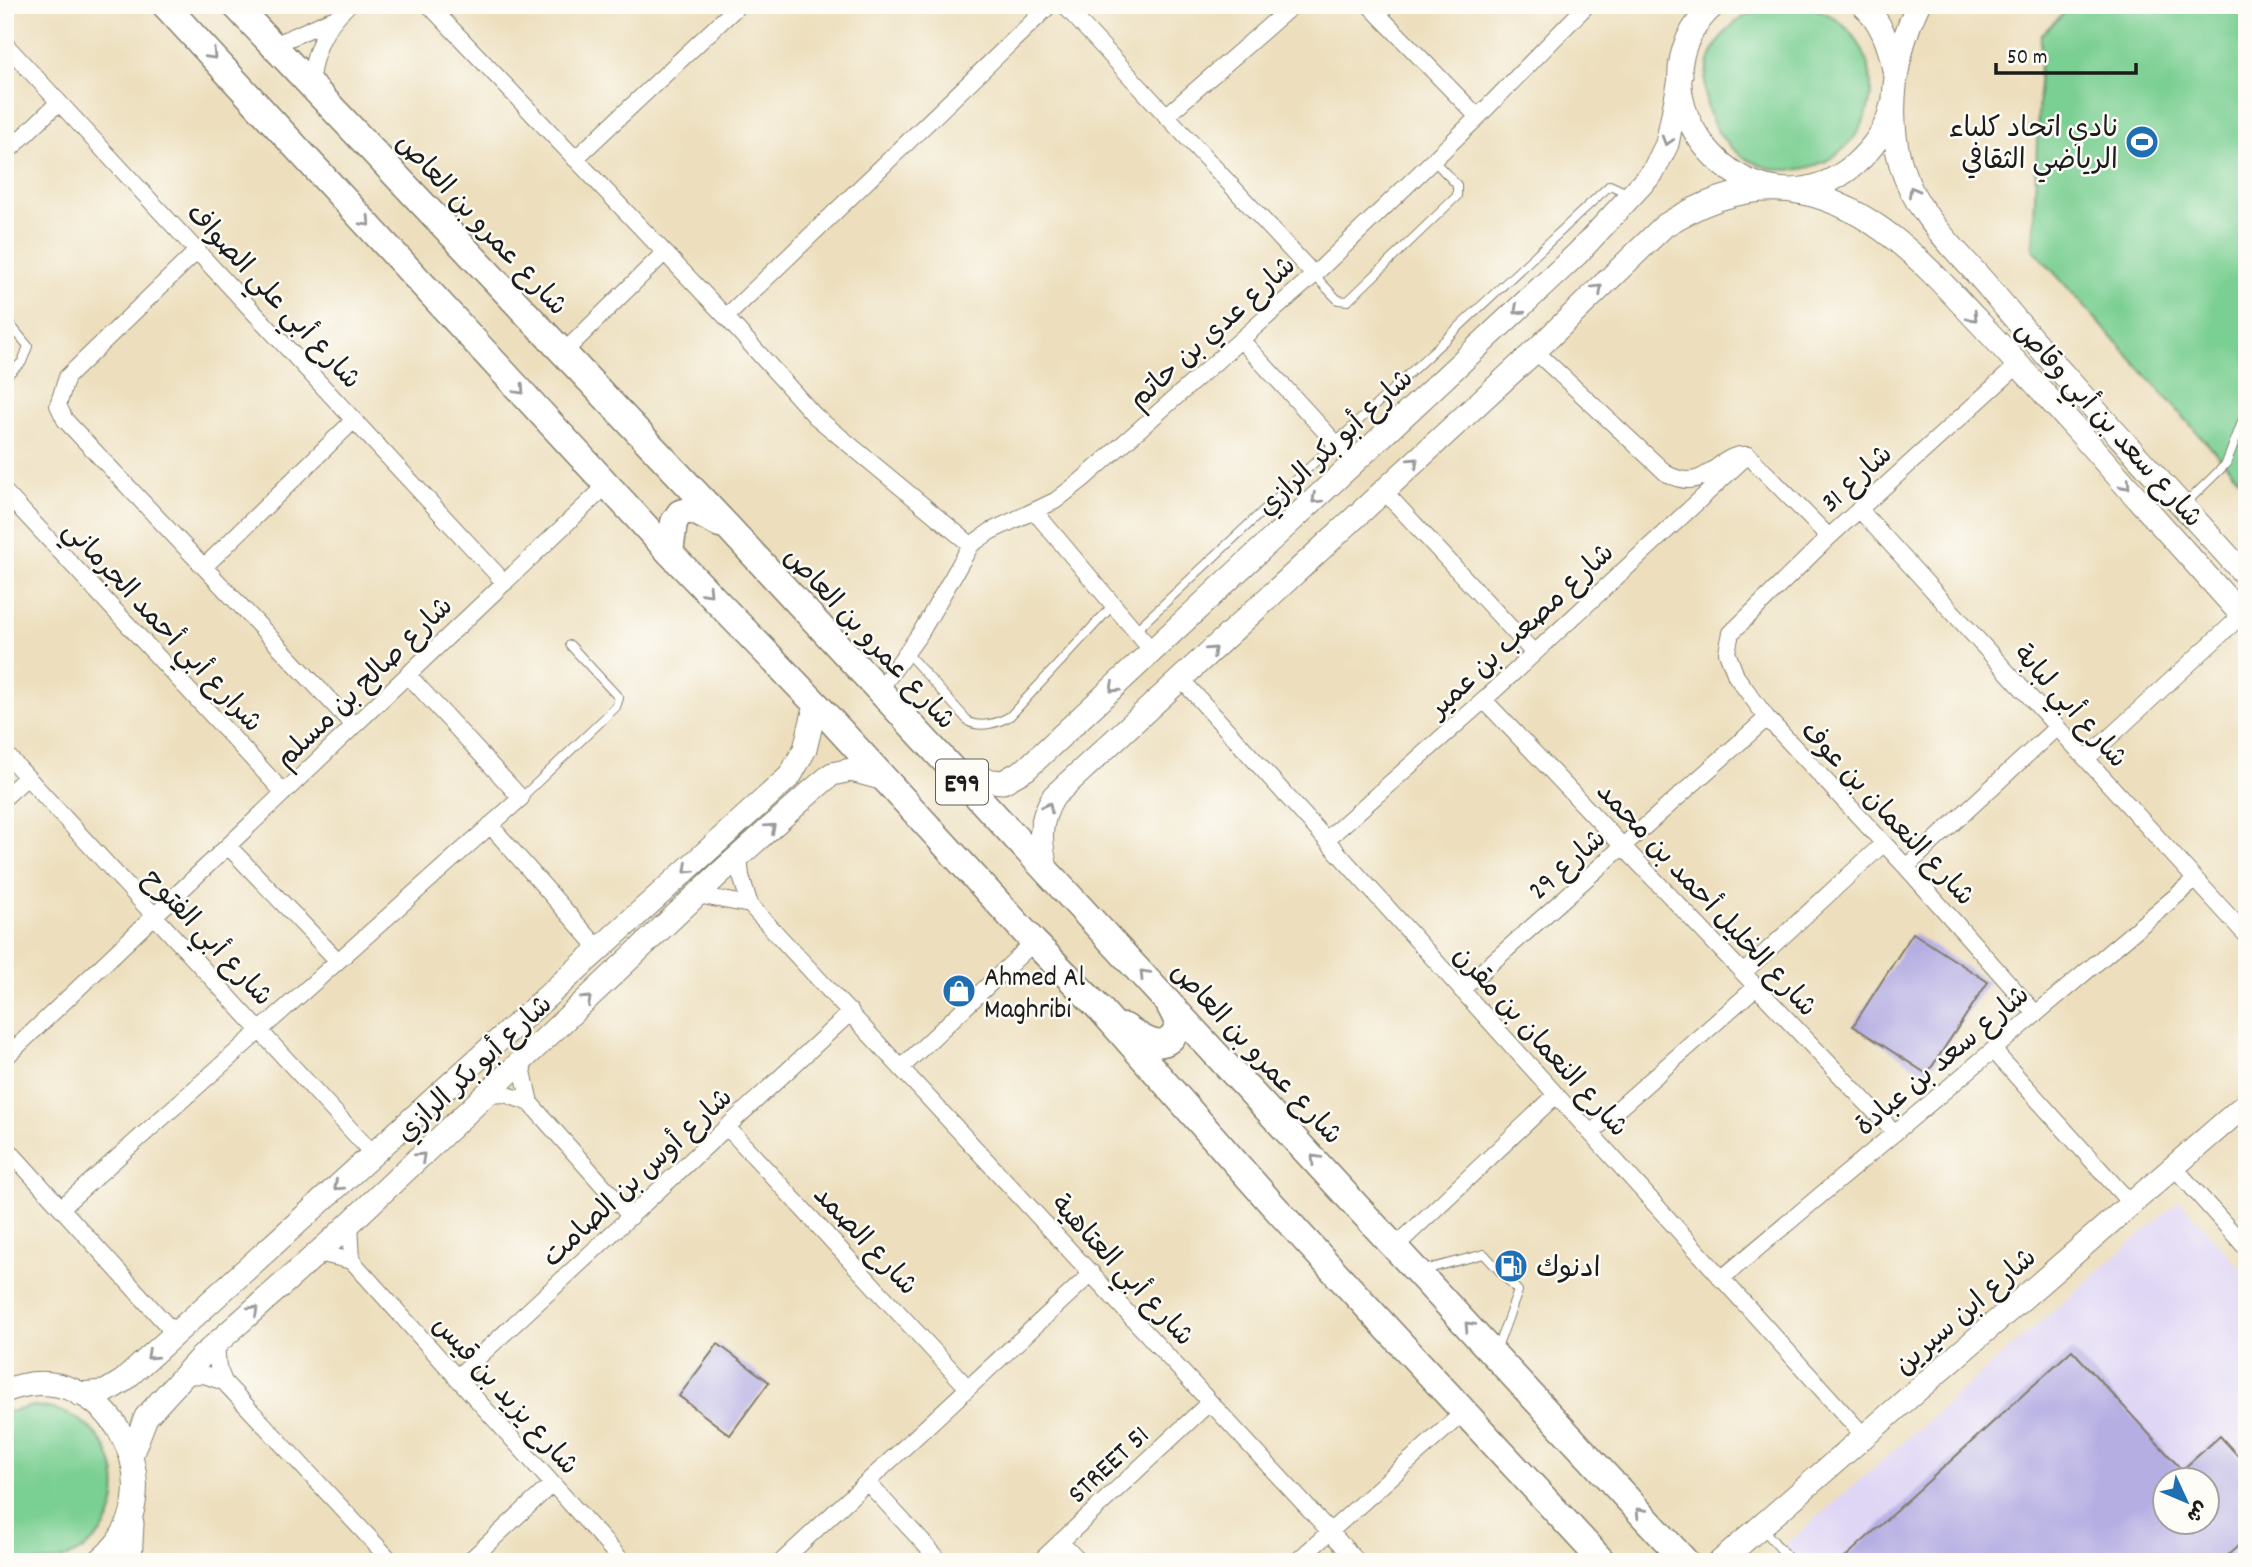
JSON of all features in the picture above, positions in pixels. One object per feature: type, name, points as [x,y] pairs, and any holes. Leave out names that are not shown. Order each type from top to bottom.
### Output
[{"type":"main road","name":"E99","points":[[165,5],[670,553],[816,704],[1034,942],[1101,1010],[1271,1203],[1603,1562]]},
{"type":"main road","name":"شارع عمرو بن العاص","points":[[235,5],[728,527],[1686,1562]]},
{"type":"main road","points":[[670,553],[674,522],[680,513],[692,510],[728,527]]},
{"type":"main road","points":[[1101,1010],[1143,1039],[1158,1045],[1176,1034],[1179,1024],[1167,999]]},
{"type":"street","points":[[272,46],[304,34],[335,17],[348,5]]},
{"type":"street","points":[[429,5],[726,317],[815,416],[971,545]]},
{"type":"street","points":[[726,317],[1050,5]]},
{"type":"street","points":[[1064,5],[1314,275]]},
{"type":"street","points":[[1166,116],[1293,5]]},
{"type":"street","points":[[1369,5],[1478,117]]},
{"type":"street","name":"شارع عدي بن حاتم","points":[[878,692],[907,653],[971,545],[991,531],[1035,512],[1082,480],[1241,341],[1434,161],[1587,5]]},
{"type":"street","points":[[1695,29],[1696,5]]},
{"type":"street","points":[[1695,29],[1714,5]]},
{"type":"street","points":[[1863,5],[1880,26],[1889,47],[1895,92]]},
{"type":"street","points":[[1047,873],[1040,841],[1040,823],[1054,796],[1535,351],[1664,226],[1687,211],[1727,194],[1802,188],[1826,182],[1847,171],[1865,156],[1885,126],[1895,92],[1904,41],[1918,5]]},
{"type":"street","points":[[575,159],[733,7]]},
{"type":"street","points":[[310,86],[316,49],[335,17]]},
{"type":"street","name":"شارع أبو بكر الرازي","points":[[959,778],[1003,782],[1026,769],[1578,253],[1653,172],[1667,144],[1685,51],[1695,29]]},
{"type":"street","name":"شارع أبي علي الصواف","points":[[5,44],[505,583]]},
{"type":"street","name":"شارع سعد بن أبي وقاص","points":[[1681,74],[1682,98],[1688,121],[1707,151],[1733,174],[1755,184],[1807,193],[1857,213],[1927,267],[2244,618]]},
{"type":"street","name":"شارع سعد بن أبي وقاص","points":[[1895,92],[1895,138],[1901,166],[1928,216],[1952,247],[2247,577]]},
{"type":"street","points":[[5,154],[59,103]]},
{"type":"street","points":[[198,250],[67,377],[58,405],[65,421],[354,726]]},
{"type":"street","points":[[563,353],[664,253]]},
{"type":"street","points":[[1241,341],[1354,463]]},
{"type":"street","points":[[1535,351],[1667,474],[1679,480],[1693,481],[1706,476],[1734,456],[1748,455],[1829,537]]},
{"type":"street","name":"شارع 31","points":[[1731,633],[1829,537],[2018,365]]},
{"type":"street","points":[[204,567],[354,420]]},
{"type":"street","name":"شارع مصعب بن عمير","points":[[1326,840],[1484,700],[1748,455]]},
{"type":"street","name":"شارع صالح بن مسلم","points":[[5,1058],[607,485]]},
{"type":"street","points":[[1383,490],[1534,653]]},
{"type":"street","name":"شرارع أبي أحمد الجرماني","points":[[5,492],[284,793]]},
{"type":"street","name":"شارع أبي لبابة","points":[[1859,509],[2247,936]]},
{"type":"street","points":[[1035,512],[1153,652]]},
{"type":"street","points":[[2086,759],[2244,618]]},
{"type":"street","name":"شارع النعمان بن عوف","points":[[1731,633],[1727,652],[1736,676],[1767,718],[1906,867],[2036,1014]]},
{"type":"street","points":[[62,1207],[521,798],[408,675]]},
{"type":"street","name":"شارع النعمان بن مقرن","points":[[1182,680],[1864,1436]]},
{"type":"street","name":"شارع الخليل أحمد بن محمد","points":[[1484,700],[1895,1133]]},
{"type":"street","name":"شارع أبو بكر الرازي","points":[[79,1394],[105,1392],[122,1381],[790,776],[800,762],[816,704]]},
{"type":"street","name":"شارع 29","points":[[1461,990],[1624,848],[1767,718]]},
{"type":"street","points":[[1906,867],[2057,727]]},
{"type":"street","name":"شارع أبي الفتوح","points":[[5,753],[373,1154]]},
{"type":"street","name":"شارع أبو بكر الرازي","points":[[132,1453],[146,1417],[183,1376],[488,1095],[739,856],[832,774],[850,770],[884,779]]},
{"type":"street","points":[[5,797],[27,777]]},
{"type":"street","points":[[490,825],[600,950]]},
{"type":"street","points":[[1743,973],[1884,843]]},
{"type":"street","points":[[228,846],[338,961]]},
{"type":"street","points":[[697,895],[750,905],[741,876],[739,856]]},
{"type":"street","name":"شارع سعد بن عبادة","points":[[1721,1279],[2195,880]]},
{"type":"street","name":"شارع أبي العتاهية","points":[[750,905],[1358,1562]]},
{"type":"street","points":[[902,1067],[1034,942]]},
{"type":"street","points":[[1591,1133],[1756,987]]},
{"type":"street","name":"شارع أوس بن الصامت","points":[[456,1378],[851,1012]]},
{"type":"street","points":[[1993,1050],[2131,1204]]},
{"type":"street","points":[[521,1062],[530,1103]]},
{"type":"street","points":[[488,1095],[505,1094],[530,1103],[631,1217]]},
{"type":"street","points":[[1396,1246],[1556,1094]]},
{"type":"street","name":"شارع ابن سيرين","points":[[1720,1562],[2247,1103]]},
{"type":"street","name":"شارع الصمد","points":[[727,1127],[968,1388]]},
{"type":"street","points":[[5,1146],[175,1334]]},
{"type":"street","points":[[2174,1167],[2247,1249]]},
{"type":"street","points":[[318,1253],[352,1261],[350,1224]]},
{"type":"street","name":"شارع يزيد بن قيس","points":[[352,1261],[623,1562]]},
{"type":"street","points":[[780,1562],[1092,1273]]},
{"type":"street","points":[[216,1344],[218,1367],[224,1382],[392,1562]]},
{"type":"street","points":[[183,1376],[204,1375],[224,1382]]},
{"type":"street","points":[[8,1389],[35,1385],[58,1387],[79,1394],[102,1409],[120,1429],[132,1453],[137,1488],[130,1562]]},
{"type":"street","name":"STREET 51","points":[[1039,1562],[1210,1402]]},
{"type":"street","points":[[1296,1562],[1465,1410]]},
{"type":"street","points":[[867,1482],[941,1562]]},
{"type":"street","points":[[468,1562],[552,1484]]},
{"type":"street","points":[[98,1562],[110,1553],[125,1531],[135,1505]]},
{"type":"street","points":[[1060,1542],[1080,1562]]},
{"type":"lane","points":[[1314,275],[1341,302],[1348,301],[1457,196],[1457,185],[1434,161]]},
{"type":"lane","points":[[1135,631],[1610,185],[1632,196]]},
{"type":"lane","points":[[5,318],[27,341],[22,362],[5,377]]},
{"type":"lane","points":[[2183,506],[2226,464],[2247,409]]},
{"type":"lane","points":[[907,653],[969,722],[974,725],[998,723],[1010,716],[1114,605]]},
{"type":"lane","points":[[521,798],[616,707],[619,698],[570,645]]},
{"type":"lane","points":[[1419,1271],[1484,1254],[1518,1291],[1495,1354]]},
{"type":"lane","points":[[1760,1527],[1792,1562]]},
{"type":"shaded area","points":[[2180,1200],[2247,1276],[2247,1562],[1766,1562]]},
{"type":"green space","points":[[1788,4],[1820,10],[1847,28],[1865,55],[1871,87],[1865,119],[1847,146],[1820,164],[1788,170],[1756,164],[1729,146],[1711,119],[1705,87],[1711,55],[1729,28],[1756,10]]},
{"type":"green space","name":"نادي اتحاد كلباء الرياضي الثقافي","points":[[2072,5],[2247,5],[2247,488],[2033,249],[2041,35]]},
{"type":"green space","points":[[33,1406],[69,1415],[95,1433],[110,1458],[116,1487],[111,1514],[96,1539],[71,1556],[37,1562],[17,1562],[5,1559],[5,1413]]},
{"type":"building","points":[[1913,933],[1988,982],[1927,1074],[1853,1026]]},
{"type":"building","points":[[718,1344],[769,1382],[730,1435],[679,1396]]},
{"type":"building","points":[[2072,1350],[2178,1466],[2150,1466],[2150,1536],[2220,1536],[2220,1466],[2186,1466],[2220,1436],[2247,1466],[2247,1538],[2229,1554],[2236,1562],[1840,1562]]},
{"type":"place","name":"نادي اتحاد كلباء الرياضي الثقافي","points":[[2142,142]]},
{"type":"place","name":"Ahmed Al Maghribi","points":[[959,991]]},
{"type":"place","name":"ادنوك","points":[[1511,1266]]}]
